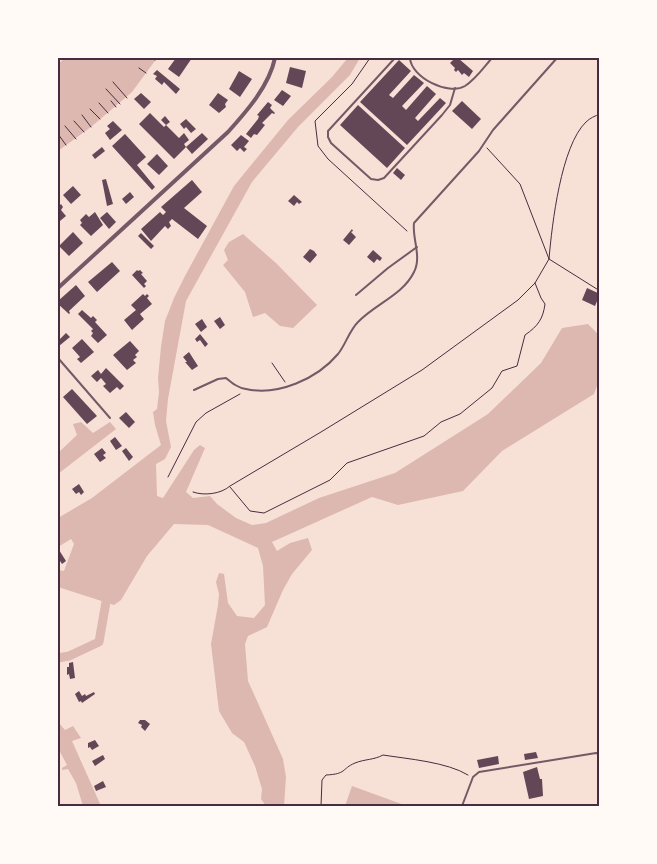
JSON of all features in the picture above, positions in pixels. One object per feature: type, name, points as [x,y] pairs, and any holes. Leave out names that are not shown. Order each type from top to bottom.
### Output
[{"type":"street","points":[[58,288],[224,136],[248,110],[267,78],[275,58]]},
{"type":"lane","points":[[395,58],[328,131],[331,143],[371,179],[378,180],[384,178],[450,105],[455,88]]},
{"type":"lane","points":[[410,58],[414,69],[428,81],[438,86],[455,88],[466,86],[492,58]]},
{"type":"lane","points":[[194,390],[218,379],[226,378],[234,385],[248,390],[264,390],[288,386],[313,375],[329,363],[338,354],[357,322],[395,294],[415,271],[417,247],[414,236],[414,223],[557,58]]},
{"type":"lane","points":[[356,295],[417,247]]},
{"type":"lane","points":[[58,358],[110,418]]},
{"type":"lane","points":[[462,806],[473,778],[479,772],[596,753],[600,754]]},
{"type":"path","points":[[150,58],[155,60]]},
{"type":"path","points":[[370,58],[352,84],[315,121],[318,146],[333,164],[414,236]]},
{"type":"path","points":[[139,68],[146,73]]},
{"type":"path","points":[[113,82],[127,98]]},
{"type":"path","points":[[106,89],[120,104]]},
{"type":"path","points":[[111,101],[116,107]]},
{"type":"path","points":[[99,104],[108,114]]},
{"type":"path","points":[[90,109],[100,120]]},
{"type":"path","points":[[193,492],[204,495],[225,491],[230,486],[422,370],[518,300],[535,283],[548,259],[560,182],[566,159],[576,136],[586,121],[600,114]]},
{"type":"path","points":[[82,115],[91,126]]},
{"type":"path","points":[[74,122],[84,132]]},
{"type":"path","points":[[65,126],[76,139]]},
{"type":"path","points":[[58,134],[66,145]]},
{"type":"path","points":[[483,144],[520,184],[548,259],[600,291]]},
{"type":"path","points":[[230,486],[250,511],[264,513],[330,480],[348,464],[424,436],[441,422],[460,414],[492,388],[502,371],[517,366],[525,335],[537,327],[544,312],[545,304],[540,298],[535,283]]},
{"type":"path","points":[[272,363],[288,386]]},
{"type":"path","points":[[168,477],[196,422],[206,414],[248,390]]},
{"type":"path","points":[[321,806],[322,780],[326,775],[340,774],[354,763],[376,759],[383,755],[442,765],[460,770],[473,778]]},
{"type":"path","points":[[58,802],[60,806]]},
{"type":"shaded area","points":[[65,58],[157,58],[132,92],[91,127],[58,151],[58,64]]},
{"type":"shaded area","points":[[360,58],[350,75],[298,127],[252,182],[186,301],[168,399],[166,421],[171,447],[165,459],[156,464],[157,496],[163,498],[194,450],[200,445],[205,448],[186,492],[193,498],[210,496],[217,504],[236,518],[252,525],[266,523],[319,498],[395,473],[488,414],[541,363],[562,328],[588,324],[599,335],[599,381],[594,394],[502,451],[463,491],[398,505],[372,497],[272,542],[277,551],[290,543],[308,538],[312,550],[292,574],[267,627],[248,636],[245,644],[248,681],[283,759],[286,777],[284,806],[266,806],[261,799],[262,789],[255,766],[244,742],[232,733],[219,711],[211,644],[218,605],[219,594],[216,582],[219,573],[224,574],[228,603],[237,616],[254,618],[265,605],[263,566],[258,548],[208,525],[174,524],[147,556],[121,600],[114,605],[58,587],[58,570],[64,571],[74,544],[71,539],[58,547],[58,518],[92,498],[161,445],[153,412],[157,409],[158,378],[165,321],[174,298],[234,186],[288,120],[332,77],[347,59]]},
{"type":"shaded area","points":[[243,234],[277,264],[317,305],[293,328],[280,326],[265,313],[253,317],[245,292],[223,265],[228,260],[224,250],[229,242]]},
{"type":"shaded area","points":[[81,422],[93,433],[110,422],[116,429],[58,474],[58,453],[77,435],[73,424]]},
{"type":"shaded area","points":[[58,722],[65,730],[73,726],[81,738],[72,741],[101,806],[83,806],[76,783],[68,769],[62,770],[67,765],[58,748]]},
{"type":"shaded area","points":[[352,786],[407,806],[345,806]]},
{"type":"building","points":[[176,58],[192,58],[179,77],[168,69]]},
{"type":"building","points":[[455,58],[458,58],[473,71],[469,77],[464,73],[462,75],[458,70],[456,72],[454,70],[455,68],[450,63]]},
{"type":"building","points":[[399,60],[411,71],[389,95],[393,98],[414,75],[424,83],[402,106],[406,110],[427,86],[436,94],[415,118],[418,121],[440,98],[446,103],[407,145],[360,102]]},
{"type":"building","points":[[290,67],[306,71],[302,88],[286,83]]},
{"type":"building","points":[[157,70],[180,89],[176,94],[164,82],[162,85],[155,79],[157,76],[153,74]]},
{"type":"building","points":[[239,71],[252,79],[240,97],[229,89]]},
{"type":"building","points":[[282,90],[291,96],[283,106],[274,100]]},
{"type":"building","points":[[141,93],[151,102],[144,109],[134,99]]},
{"type":"building","points":[[218,93],[228,100],[225,104],[226,107],[219,113],[209,105]]},
{"type":"building","points":[[462,101],[481,119],[472,129],[452,111]]},
{"type":"building","points":[[268,102],[272,105],[270,108],[275,113],[272,113],[262,123],[265,125],[257,135],[254,134],[251,138],[246,134],[258,119],[259,116],[257,115]]},
{"type":"building","points":[[358,105],[405,148],[387,168],[340,125]]},
{"type":"building","points":[[150,113],[179,138],[184,133],[189,140],[184,144],[186,147],[174,159],[139,124]]},
{"type":"building","points":[[165,116],[170,122],[166,125],[161,120]]},
{"type":"building","points":[[186,119],[196,129],[191,133],[180,124]]},
{"type":"building","points":[[113,121],[122,130],[110,140],[105,133],[110,129],[107,126]]},
{"type":"building","points":[[202,133],[208,139],[192,154],[186,147]]},
{"type":"building","points":[[125,134],[146,157],[137,165],[155,187],[152,190],[112,146]]},
{"type":"building","points":[[241,135],[249,141],[244,147],[247,149],[244,152],[240,148],[237,151],[231,145]]},
{"type":"building","points":[[102,147],[105,151],[95,159],[92,155]]},
{"type":"building","points":[[157,154],[168,166],[159,175],[147,164]]},
{"type":"building","points":[[397,168],[405,175],[401,180],[393,173]]},
{"type":"building","points":[[106,179],[113,204],[107,206],[102,180]]},
{"type":"building","points":[[192,180],[202,192],[184,208],[207,226],[198,239],[172,219],[169,222],[171,226],[168,229],[165,226],[151,241],[141,229],[160,212],[163,215],[166,212],[161,207]]},
{"type":"building","points":[[73,186],[81,195],[71,204],[63,195]]},
{"type":"building","points":[[130,192],[134,197],[126,204],[122,199]]},
{"type":"building","points":[[294,195],[302,202],[299,204],[297,202],[294,206],[288,201]]},
{"type":"building","points":[[61,204],[63,207],[61,210],[66,216],[60,221],[58,218],[58,207]]},
{"type":"building","points":[[95,212],[103,225],[91,236],[80,225],[82,223],[80,220],[86,214],[89,217]]},
{"type":"building","points":[[107,212],[116,222],[109,229],[100,218]]},
{"type":"building","points":[[352,229],[353,231],[351,232],[356,237],[349,245],[343,240]]},
{"type":"building","points":[[73,232],[83,243],[69,256],[59,246]]},
{"type":"building","points":[[141,233],[154,246],[151,249],[138,236]]},
{"type":"building","points":[[310,249],[317,255],[310,263],[303,257]]},
{"type":"building","points":[[373,250],[382,258],[380,261],[377,259],[374,263],[367,257]]},
{"type":"building","points":[[112,262],[120,271],[97,292],[88,282]]},
{"type":"building","points":[[137,270],[143,273],[141,274],[147,281],[144,284],[146,286],[144,288],[132,275]]},
{"type":"building","points":[[76,285],[85,296],[69,311],[69,314],[58,304],[58,301]]},
{"type":"building","points":[[587,288],[600,294],[595,306],[582,300]]},
{"type":"building","points":[[143,294],[149,296],[147,298],[152,304],[140,314],[144,319],[132,330],[124,320],[136,310],[131,305]]},
{"type":"building","points":[[82,310],[91,318],[93,316],[97,320],[95,322],[107,335],[98,343],[91,336],[93,329],[78,314]]},
{"type":"building","points":[[220,317],[225,325],[220,329],[214,321]]},
{"type":"building","points":[[202,319],[207,327],[201,332],[195,324]]},
{"type":"building","points":[[66,333],[70,337],[59,346],[58,341]]},
{"type":"building","points":[[200,334],[208,344],[205,347],[200,340],[197,342],[195,339]]},
{"type":"building","points":[[82,339],[94,352],[81,363],[77,359],[80,357],[72,348]]},
{"type":"building","points":[[130,341],[139,351],[135,355],[137,357],[133,360],[136,363],[127,370],[113,355]]},
{"type":"building","points":[[189,352],[198,366],[192,370],[183,357]]},
{"type":"building","points":[[106,368],[124,386],[120,390],[117,387],[110,393],[103,386],[106,384],[101,378],[97,382],[91,376],[98,370],[101,374]]},
{"type":"building","points":[[72,389],[97,416],[87,424],[63,397]]},
{"type":"building","points":[[126,412],[135,422],[129,428],[119,418]]},
{"type":"building","points":[[115,437],[122,446],[116,450],[110,441]]},
{"type":"building","points":[[102,448],[106,453],[103,455],[106,458],[100,462],[94,454]]},
{"type":"building","points":[[126,448],[133,457],[129,461],[122,451]]},
{"type":"building","points":[[79,484],[84,492],[81,495],[79,492],[76,494],[72,489]]},
{"type":"building","points":[[59,550],[66,561],[62,564],[58,558]]},
{"type":"building","points":[[73,662],[75,678],[70,679],[69,674],[67,675],[67,667],[69,667],[69,663]]},
{"type":"building","points":[[79,691],[82,696],[94,692],[95,694],[82,703],[81,701],[79,702],[75,694]]},
{"type":"building","points":[[140,720],[145,720],[150,724],[145,731],[141,727],[142,725],[138,723]]},
{"type":"building","points":[[95,740],[99,746],[92,750],[90,747],[88,748],[88,743]]},
{"type":"building","points":[[536,752],[538,758],[525,760],[524,754]]},
{"type":"building","points":[[103,755],[105,759],[95,766],[92,761]]},
{"type":"building","points":[[498,756],[499,764],[479,768],[477,760]]},
{"type":"building","points":[[537,767],[540,779],[542,779],[543,796],[529,799],[523,772]]},
{"type":"building","points":[[103,781],[106,787],[96,791],[94,786]]},
{"type":"waterway","points":[[58,658],[69,656],[99,642],[106,602]]}]
